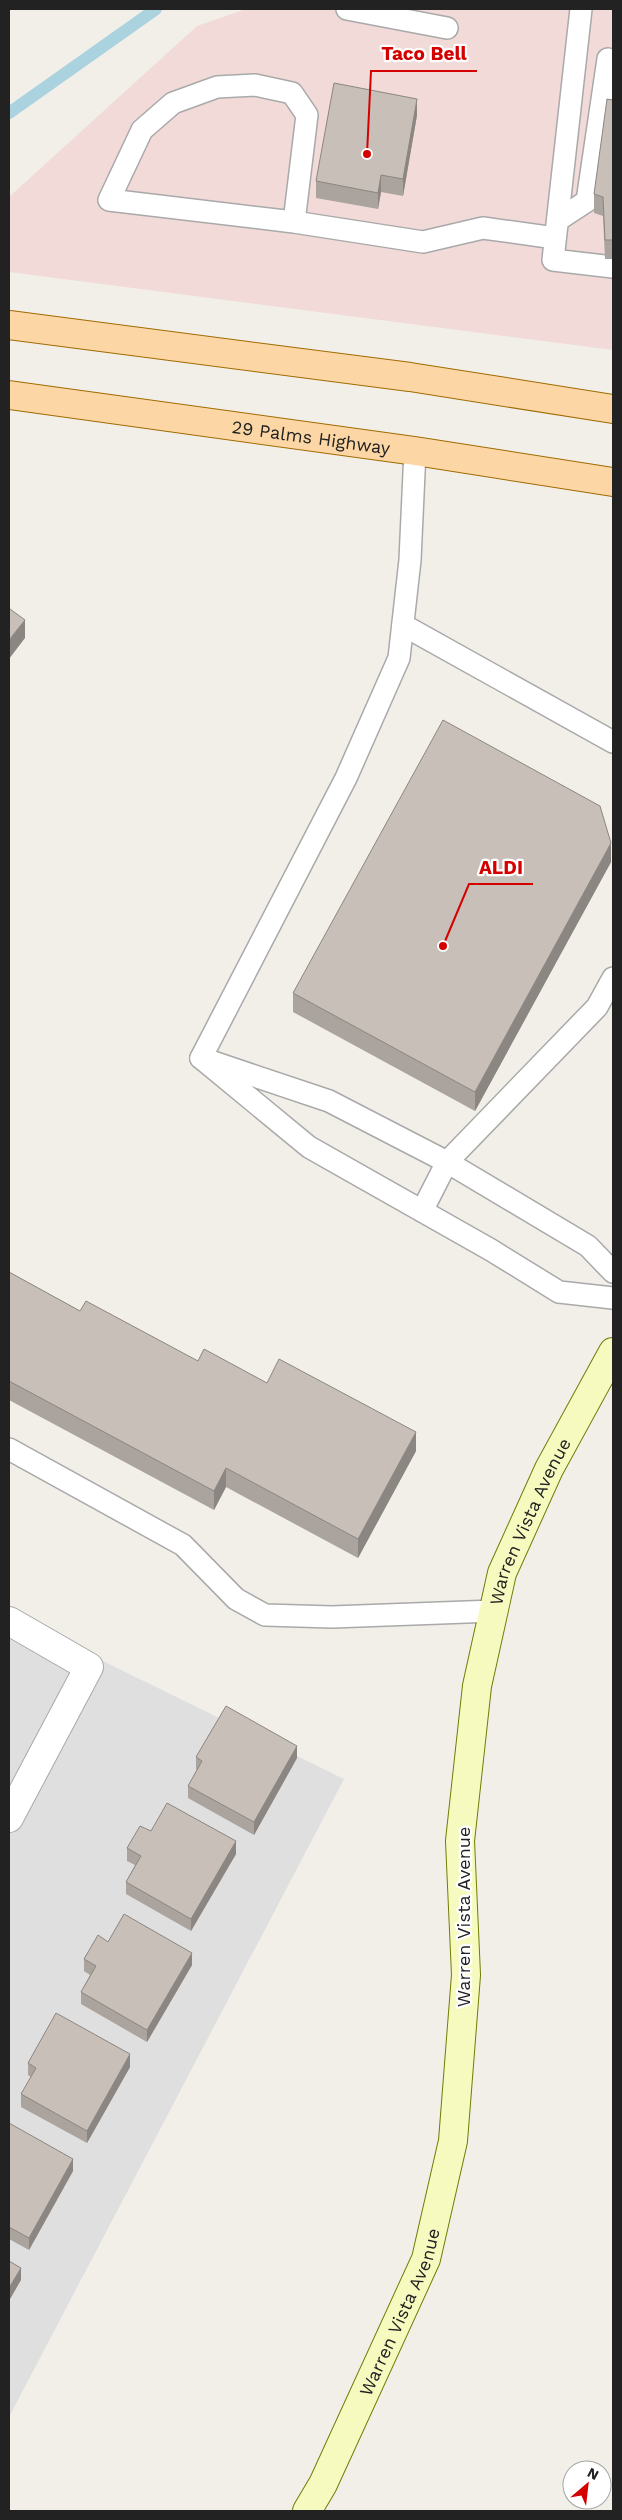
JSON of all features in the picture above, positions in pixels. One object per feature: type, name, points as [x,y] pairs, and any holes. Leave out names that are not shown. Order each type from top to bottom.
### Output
[{"type":"main road","points":[[9,325],[410,377],[613,409]]},
{"type":"main road","name":"29 Palms Highway","points":[[9,395],[613,482]]},
{"type":"street","name":"Warren Vista Avenue","points":[[307,2511],[323,2484],[426,2259],[453,2142],[466,1975],[460,1841],[477,1686],[502,1573],[549,1469],[613,1352]]},
{"type":"street","points":[[9,1621],[89,1667],[9,1818]]},
{"type":"lane","points":[[346,9],[447,28]]},
{"type":"lane","points":[[581,9],[552,260],[613,267]]},
{"type":"lane","points":[[294,222],[307,115],[292,93],[256,84],[217,87],[173,103],[142,130],[109,200],[294,222],[423,242],[482,228],[557,229],[587,201],[611,58],[575,59]]},
{"type":"lane","points":[[201,1058],[346,778],[399,658],[410,560],[415,452]]},
{"type":"lane","points":[[403,625],[613,742]]},
{"type":"lane","points":[[422,1211],[447,1162],[597,1007],[613,978]]},
{"type":"lane","points":[[201,1058],[329,1101],[447,1162],[588,1246],[613,1272]]},
{"type":"lane","points":[[201,1058],[309,1147],[560,1292],[613,1298]]},
{"type":"lane","points":[[9,1448],[182,1545],[236,1599],[265,1616],[332,1617],[494,1611]]},
{"type":"shaded area","points":[[246,9],[613,9],[613,350],[9,272],[9,197],[197,26]]},
{"type":"shaded area","points":[[9,1615],[344,1779],[9,2417]]},
{"type":"building","points":[[334,83],[417,99],[403,179],[381,175],[378,193],[316,181]]},
{"type":"building","points":[[607,99],[613,100],[613,240],[605,240],[603,197],[594,194]]},
{"type":"building","points":[[9,610],[25,620],[9,640]]},
{"type":"building","points":[[443,720],[600,806],[611,843],[475,1092],[293,993]]},
{"type":"building","points":[[9,1272],[80,1311],[86,1301],[198,1361],[204,1349],[267,1383],[279,1359],[416,1432],[358,1539],[226,1468],[214,1491],[9,1381]]},
{"type":"building","points":[[226,1706],[297,1746],[254,1822],[188,1786],[202,1761],[196,1757]]},
{"type":"building","points":[[167,1803],[236,1841],[191,1919],[126,1882],[141,1856],[127,1848],[140,1826],[151,1831]]},
{"type":"building","points":[[124,1914],[192,1953],[147,2030],[81,1992],[96,1966],[84,1959],[98,1935],[108,1942]]},
{"type":"building","points":[[56,2013],[130,2054],[87,2131],[21,2094],[36,2068],[28,2063]]},
{"type":"building","points":[[9,2123],[73,2159],[29,2238],[9,2227]]},
{"type":"building","points":[[9,2261],[21,2268],[9,2288]]},
{"type":"waterway","points":[[9,113],[156,9]]},
{"type":"place","name":"Taco Bell","points":[[367,154]]},
{"type":"place","name":"ALDI","points":[[443,946]]}]
